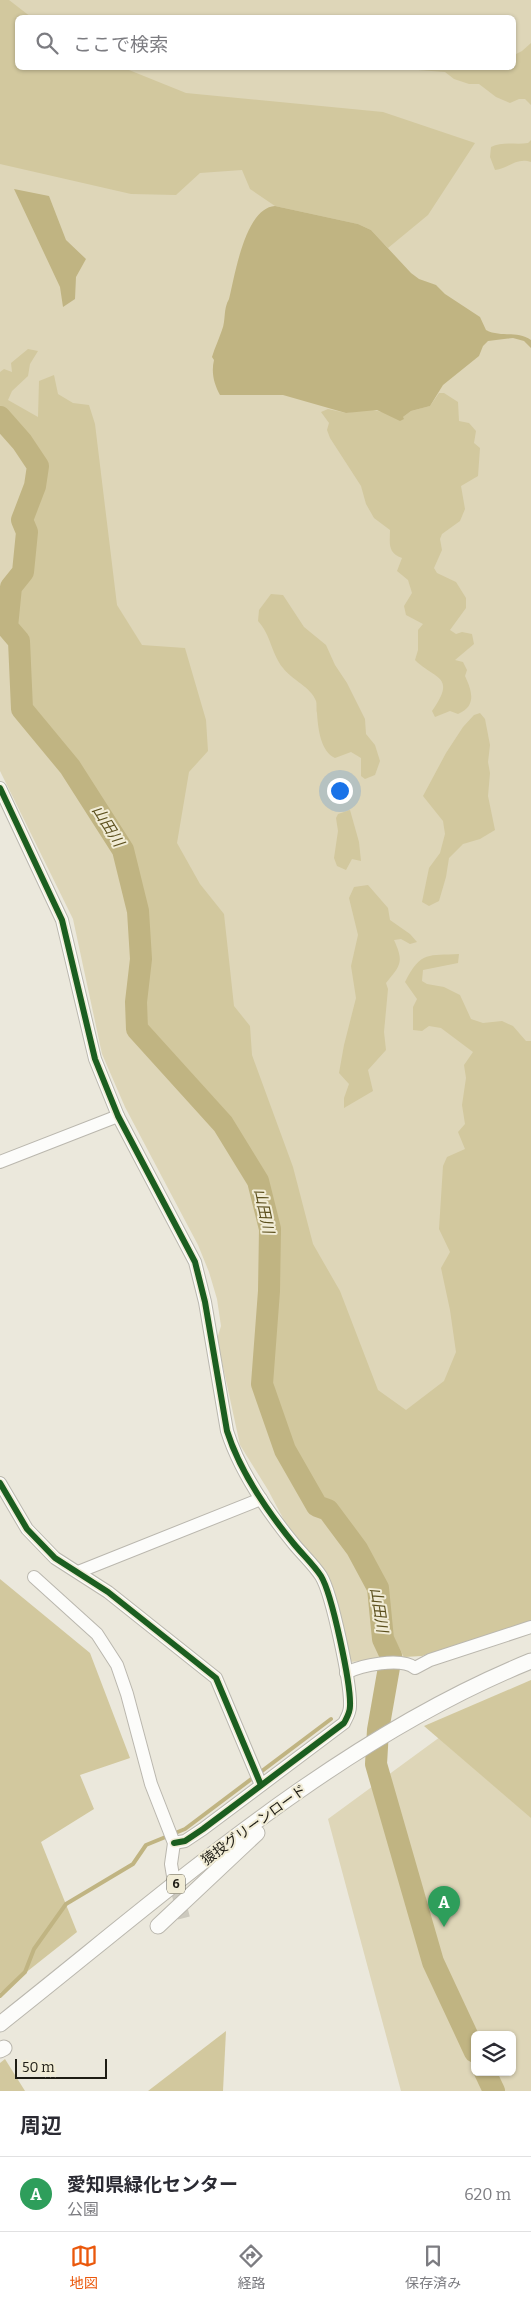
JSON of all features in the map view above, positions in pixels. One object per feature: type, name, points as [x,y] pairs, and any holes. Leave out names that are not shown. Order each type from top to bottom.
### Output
[{"type":"main road","name":"猿投グリーンロード","points":[[0,2024],[147,1906],[310,1785],[403,1725],[472,1688],[531,1661]]},
{"type":"main road","points":[[158,1926],[310,1785]]},
{"type":"main road","points":[[0,2014],[121,1922],[147,1906]]},
{"type":"street","points":[[0,788],[62,920],[95,1059],[118,1116],[195,1262],[205,1302],[227,1431],[233,1449],[261,1499],[322,1578],[334,1612],[346,1673],[350,1704],[349,1714],[344,1723],[203,1829],[184,1841],[174,1843]]},
{"type":"street","points":[[0,1162],[118,1116]]},
{"type":"street","points":[[0,1483],[28,1529],[55,1558],[108,1592],[216,1678],[261,1785]]},
{"type":"street","points":[[78,1572],[261,1499]]},
{"type":"street","points":[[34,1577],[97,1634],[117,1665],[127,1694],[151,1784],[174,1843],[171,1864],[173,1876]]},
{"type":"street","points":[[346,1673],[358,1667],[369,1665],[401,1663],[416,1668],[430,1660],[531,1627]]},
{"type":"shaded area","points":[[0,0],[531,0],[531,1486],[404,1657],[350,1662],[324,1572],[285,1522],[240,1445],[217,1339],[221,1326],[217,1299],[209,1272],[198,1245],[125,1107],[102,1054],[73,919],[0,771]]},
{"type":"shaded area","points":[[0,0],[9,0],[28,15],[15,15],[15,70],[129,70],[186,93],[383,112],[475,143],[428,215],[388,248],[371,230],[358,224],[275,206],[250,189],[242,170],[200,173],[176,195],[131,194],[0,164]]},
{"type":"shaded area","points":[[531,43],[531,105],[525,99],[519,99],[510,103],[496,97],[479,84],[469,84],[454,79],[445,72],[418,70],[516,70],[516,54]]},
{"type":"shaded area","points":[[531,140],[531,162],[516,162],[495,170],[490,157],[491,147],[504,144],[528,143]]},
{"type":"shaded area","points":[[14,189],[49,196],[66,240],[86,259],[76,277],[75,299],[63,307],[60,287]]},
{"type":"shaded area","points":[[275,206],[358,224],[371,230],[411,273],[419,279],[436,285],[445,294],[480,317],[486,330],[497,334],[526,337],[531,340],[531,348],[524,341],[513,338],[488,341],[483,346],[479,356],[443,385],[430,406],[411,411],[400,421],[377,410],[346,413],[283,395],[220,395],[214,378],[214,360],[212,357],[223,326],[238,260],[249,230],[256,218],[265,210]]},
{"type":"shaded area","points":[[28,349],[38,351],[30,364],[28,376],[12,391],[8,400],[38,417],[39,381],[54,375],[58,394],[73,403],[89,405],[95,424],[117,605],[142,645],[185,648],[206,720],[208,751],[189,772],[177,843],[200,884],[224,914],[234,1006],[250,1026],[252,1055],[293,1167],[313,1244],[340,1291],[378,1390],[406,1410],[444,1381],[456,1352],[441,1268],[450,1252],[439,1229],[443,1166],[447,1157],[465,1149],[458,1132],[465,1124],[462,1105],[466,1078],[464,1065],[473,1052],[441,1028],[429,1026],[422,1031],[413,1030],[413,1007],[417,999],[405,982],[416,964],[421,960],[433,955],[459,954],[458,963],[423,970],[422,981],[427,984],[444,987],[460,995],[471,1019],[483,1023],[502,1021],[513,1026],[526,1041],[531,1041],[531,1621],[422,1656],[404,1657],[393,1636],[390,1635],[385,1594],[364,1552],[340,1523],[331,1508],[318,1502],[314,1491],[280,1430],[266,1378],[274,1238],[263,1187],[231,1126],[167,1053],[142,1029],[139,1005],[144,944],[141,906],[124,834],[56,743],[39,714],[28,706],[23,643],[12,628],[11,617],[16,603],[19,582],[27,570],[30,558],[31,533],[26,521],[43,469],[42,459],[28,436],[0,406],[0,372],[4,369],[12,372],[11,363]]},
{"type":"shaded area","points":[[439,393],[444,393],[458,402],[459,421],[469,423],[476,431],[474,443],[480,448],[478,476],[461,486],[465,509],[460,521],[442,534],[440,539],[442,550],[434,568],[437,573],[456,582],[466,598],[466,608],[450,630],[456,634],[462,632],[472,634],[474,644],[455,660],[463,662],[467,670],[465,676],[470,687],[471,698],[468,707],[464,711],[458,714],[450,711],[435,717],[432,711],[443,691],[443,684],[436,675],[415,660],[418,650],[418,630],[423,624],[406,615],[404,606],[412,593],[408,580],[397,571],[402,558],[397,556],[390,547],[390,530],[374,518],[366,504],[361,486],[330,438],[327,430],[329,423],[321,412],[328,409],[346,413],[369,409],[403,417],[411,411],[430,406]]},
{"type":"shaded area","points":[[271,594],[283,595],[304,627],[326,645],[365,719],[366,734],[375,745],[380,761],[375,775],[365,779],[361,776],[361,758],[351,752],[335,758],[326,750],[319,732],[314,696],[283,668],[266,632],[258,621],[259,610]]},
{"type":"shaded area","points":[[480,713],[485,719],[490,745],[488,796],[495,830],[480,839],[463,844],[449,858],[439,901],[429,906],[422,902],[429,868],[440,853],[445,834],[443,821],[423,796],[446,753],[463,727],[474,715]]},
{"type":"shaded area","points":[[350,810],[359,842],[361,861],[352,859],[346,870],[337,866],[334,858],[338,831],[336,818],[338,814]]},
{"type":"shaded area","points":[[368,885],[388,908],[390,920],[410,934],[417,942],[410,944],[401,939],[394,940],[400,959],[398,967],[386,983],[388,989],[384,1032],[386,1050],[368,1070],[373,1091],[344,1108],[344,1098],[349,1084],[339,1073],[356,998],[351,966],[358,935],[349,898],[354,887]]},
{"type":"shaded area","points":[[0,1579],[90,1653],[130,1758],[80,1775],[94,1809],[41,1842],[77,1932],[0,1993]]},
{"type":"shaded area","points":[[531,1680],[531,1818],[424,1726]]},
{"type":"shaded area","points":[[531,1683],[531,2091],[401,2091],[328,1819],[455,1726]]},
{"type":"shaded area","points":[[226,2031],[223,2091],[148,2091]]},
{"type":"shaded area","points":[[5,2059],[25,2091],[0,2091],[0,2063]]},
{"type":"waterway","name":"山田川","points":[[0,417],[22,442],[38,466],[35,486],[22,520],[27,532],[23,572],[11,587],[7,627],[19,641],[22,709],[70,767],[123,850],[138,911],[141,959],[136,1002],[137,1029],[223,1124],[258,1181],[270,1229],[269,1291],[262,1384],[285,1450],[317,1506],[328,1510],[357,1549],[378,1588],[383,1639],[391,1656],[378,1730],[376,1764],[433,1962],[471,2043]]},
{"type":"waterway","points":[[0,1996],[25,1972],[34,1949],[66,1904],[133,1864],[146,1845],[185,1829],[331,1719]]},
{"type":"waterway","name":"山田川","points":[[487,2076],[494,2091]]},
{"type":"tunnel","points":[[173,1876],[184,1918]]},
{"type":"cycle path","points":[[0,788],[62,920],[95,1059],[118,1116],[195,1262],[205,1302],[227,1431],[239,1461],[264,1505],[321,1576],[335,1619],[347,1679],[350,1708],[344,1723],[203,1829],[185,1841],[174,1843]]},
{"type":"cycle path","points":[[0,1483],[27,1529],[55,1558],[108,1592],[216,1678],[261,1785]]},
{"type":"place","name":"愛知県緑化センター","points":[[444,1927]]}]
